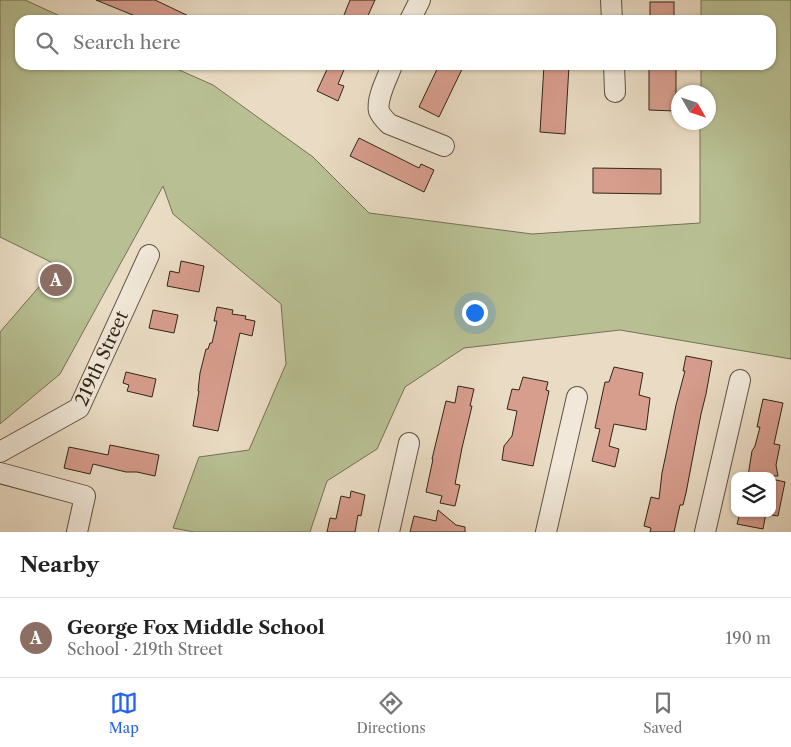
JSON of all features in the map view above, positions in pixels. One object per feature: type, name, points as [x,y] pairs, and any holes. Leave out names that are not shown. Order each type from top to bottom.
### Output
[{"type":"street","points":[[412,15],[420,0]]},
{"type":"street","points":[[611,0],[612,15]]},
{"type":"street","points":[[390,70],[381,94],[379,109],[383,117],[389,124],[444,146]]},
{"type":"street","points":[[614,70],[615,92]]},
{"type":"street","name":"219th Street","points":[[0,452],[79,408],[148,254]]},
{"type":"street","points":[[705,532],[740,380]]},
{"type":"street","points":[[546,532],[577,397]]},
{"type":"street","points":[[389,532],[410,443]]},
{"type":"street","points":[[0,473],[85,496],[76,532]]},
{"type":"green space","points":[[0,0],[25,0],[58,15],[15,15],[15,70],[179,70],[213,85],[313,157],[369,213],[532,234],[700,223],[700,130],[716,130],[716,85],[701,85],[701,70],[776,70],[776,15],[701,15],[701,0],[791,0],[791,359],[620,330],[464,348],[405,387],[377,449],[327,481],[310,532],[194,532],[173,528],[199,457],[249,450],[286,364],[281,304],[173,214],[163,186],[60,374],[0,424],[0,332],[57,266],[0,237]]},
{"type":"building","points":[[96,0],[155,0],[186,15],[133,15]]},
{"type":"building","points":[[350,0],[375,0],[368,15],[344,15]]},
{"type":"building","points":[[650,2],[674,2],[674,15],[650,15]]},
{"type":"building","points":[[327,70],[344,70],[338,84],[344,86],[338,101],[317,91]]},
{"type":"building","points":[[437,70],[462,70],[439,117],[419,107]]},
{"type":"building","points":[[544,70],[569,70],[565,134],[540,132]]},
{"type":"building","points":[[649,70],[676,70],[676,85],[671,85],[671,111],[649,110]]},
{"type":"building","points":[[359,138],[419,168],[421,164],[434,170],[424,192],[350,156]]},
{"type":"building","points":[[593,168],[661,169],[661,194],[593,193]]},
{"type":"building","points":[[181,261],[204,266],[199,292],[167,286],[170,271],[179,273]]},
{"type":"building","points":[[217,307],[233,310],[232,314],[246,316],[245,319],[255,321],[252,336],[240,333],[218,431],[193,426],[200,373],[206,349],[212,343],[217,321],[214,321]]},
{"type":"building","points":[[153,310],[178,315],[174,333],[149,328]]},
{"type":"building","points":[[686,356],[712,361],[686,493],[683,505],[680,505],[674,532],[650,532],[651,528],[644,526],[651,497],[659,499],[662,473],[685,371],[683,371]]},
{"type":"building","points":[[614,367],[643,373],[639,395],[650,398],[646,430],[614,424],[609,446],[619,449],[615,467],[592,461],[600,429],[595,428],[605,382],[609,382]]},
{"type":"building","points":[[126,372],[156,379],[152,397],[127,391],[129,385],[123,383]]},
{"type":"building","points":[[523,377],[548,382],[546,390],[549,391],[533,466],[502,460],[504,446],[512,436],[517,411],[507,409],[512,389],[519,390]]},
{"type":"building","points":[[458,386],[474,389],[455,484],[460,485],[455,506],[440,503],[442,496],[426,492],[446,401],[455,403]]},
{"type":"building","points":[[763,399],[783,403],[774,444],[780,445],[776,465],[778,476],[776,476],[776,472],[749,472],[752,451],[760,427],[757,427]]},
{"type":"building","points":[[110,445],[159,455],[155,476],[137,472],[126,472],[93,464],[90,474],[64,468],[69,447],[108,455]]},
{"type":"building","points":[[776,480],[785,482],[778,516],[776,516]]},
{"type":"building","points":[[351,491],[365,495],[361,516],[358,515],[355,532],[327,532],[330,518],[336,519],[341,496],[350,498]]},
{"type":"building","points":[[438,510],[456,525],[465,527],[465,532],[410,532],[414,516],[436,521]]},
{"type":"building","points":[[739,517],[765,517],[763,529],[737,524]]},
{"type":"place","name":"George Fox Middle School","points":[[56,280]]}]
